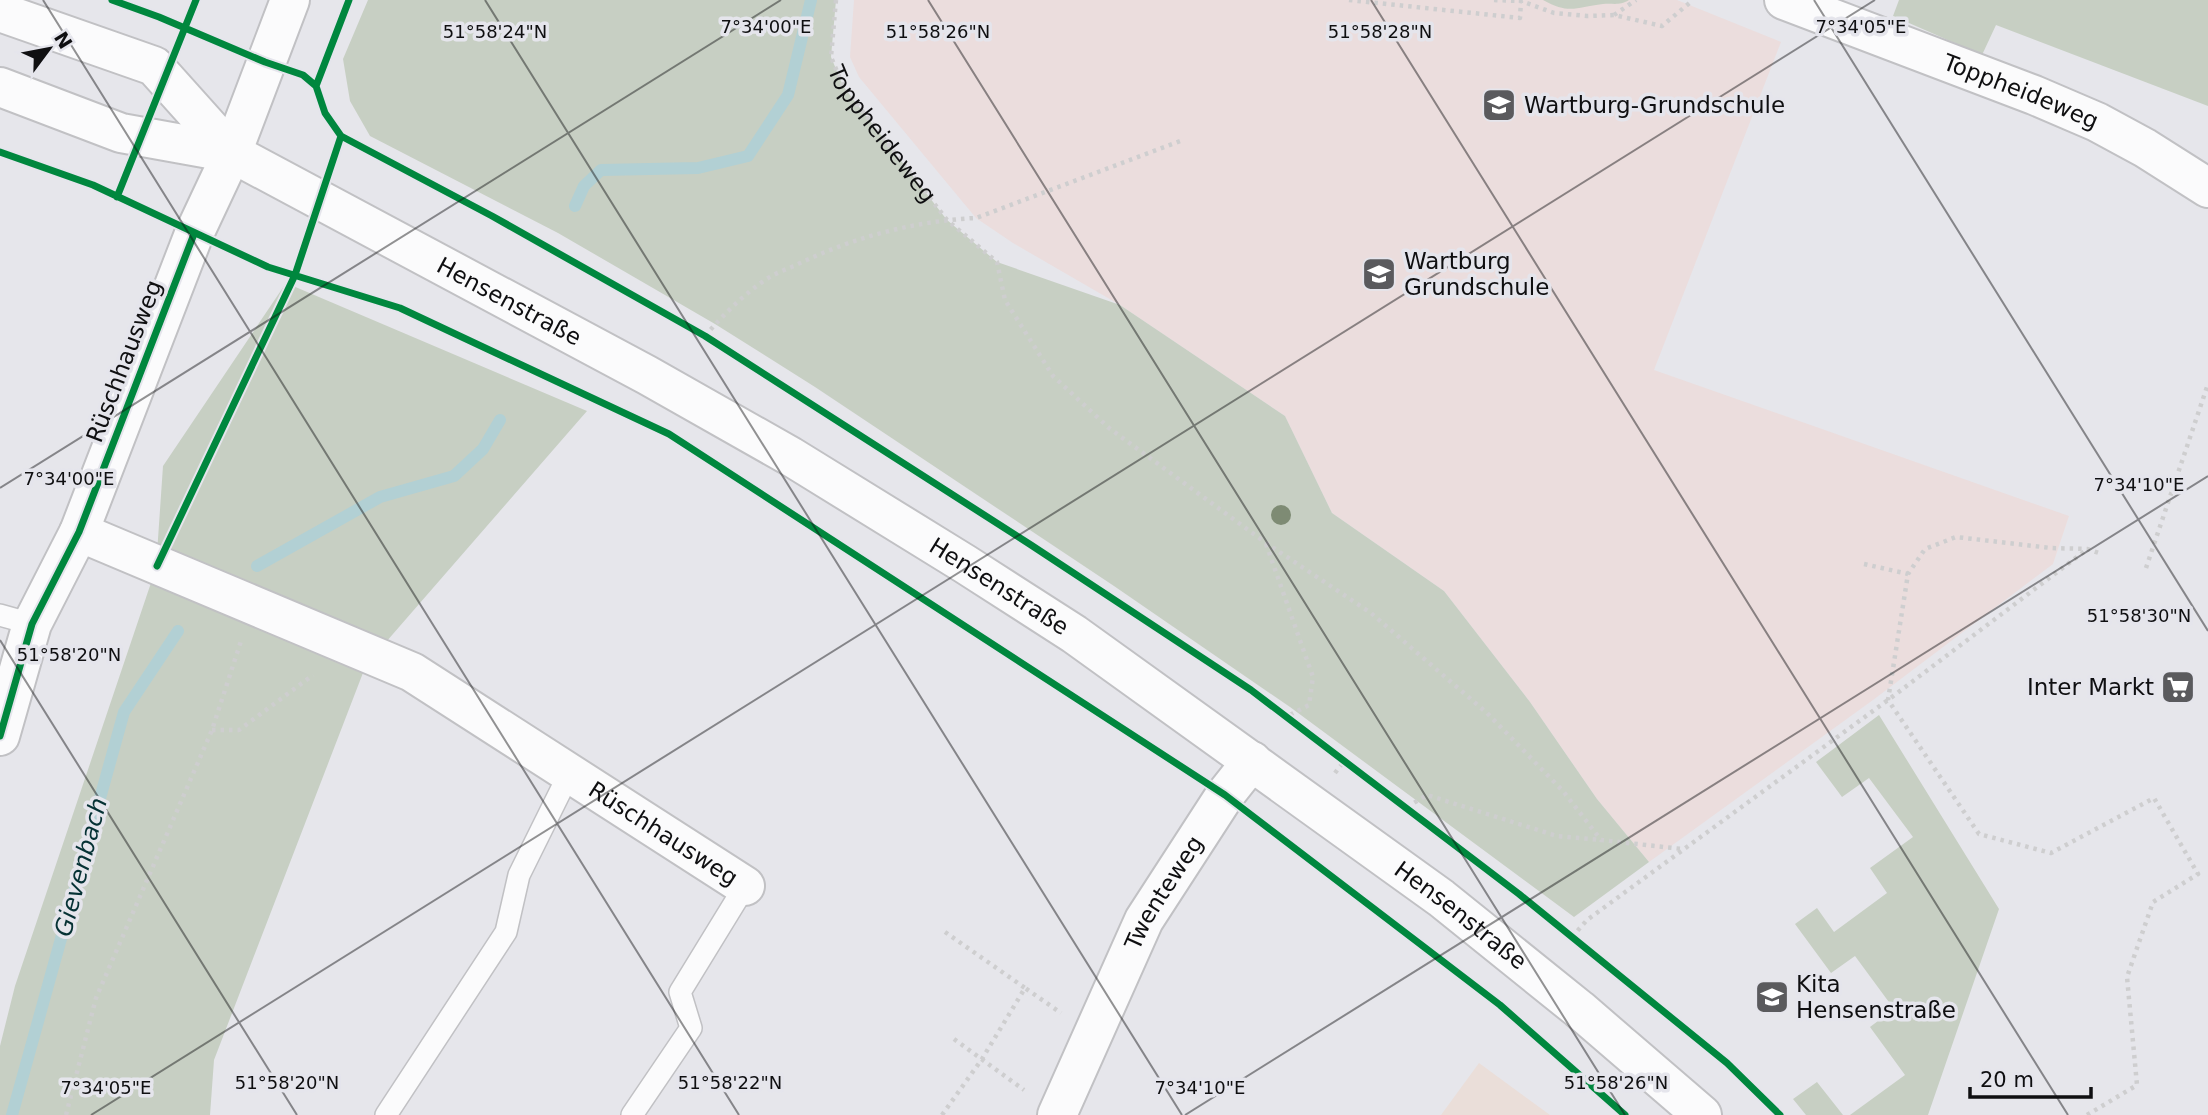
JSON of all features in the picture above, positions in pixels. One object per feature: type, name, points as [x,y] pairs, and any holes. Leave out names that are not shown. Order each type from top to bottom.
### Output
[{"type":"street","name":"Rüschhausweg","points":[[0,736],[16,619],[79,532],[194,234],[232,153],[290,0]]},
{"type":"street","name":"Toppheideweg","points":[[1784,0],[2035,95],[2097,122],[2145,148],[2208,188]]},
{"type":"street","points":[[0,12],[154,66],[232,153]]},
{"type":"street","points":[[0,87],[121,133],[232,153]]},
{"type":"street","name":"Hensenstraße","points":[[232,153],[647,375],[790,456],[1074,634],[1441,898],[1579,1009],[1702,1115]]},
{"type":"street","name":"Rüschhausweg","points":[[79,532],[412,673],[745,886]]},
{"type":"street","name":"Twenteweg","points":[[1057,1115],[1144,920],[1225,795],[1252,761]]},
{"type":"lane","name":"Rüschhausweg","points":[[386,1115],[506,932],[519,875],[570,772]]},
{"type":"lane","name":"Rüschhausweg","points":[[632,1115],[691,1028],[680,992],[745,886]]},
{"type":"path","points":[[1349,0],[1520,18],[1521,1]]},
{"type":"path","points":[[1494,0],[1521,1],[1554,13],[1614,15],[1662,26],[1693,0]]},
{"type":"path","points":[[1614,15],[1636,0]]},
{"type":"path","points":[[705,336],[725,312],[766,279],[821,252],[868,235],[947,220],[976,218],[1183,140]]},
{"type":"path","points":[[2146,568],[2208,384]]},
{"type":"path","points":[[2087,1115],[2137,1085],[2127,978],[2153,902],[2198,874],[2154,798],[2051,853],[1979,834],[1888,700],[1908,574],[1925,549],[1956,537],[2051,548],[2087,549],[2099,553]]},
{"type":"path","points":[[1252,761],[1286,717],[1309,705],[1313,677],[1266,543]]},
{"type":"path","points":[[1572,937],[1587,920],[1888,700],[2087,549]]},
{"type":"path","points":[[1864,564],[1908,574]]},
{"type":"path","points":[[66,1115],[96,998],[212,730],[254,608]]},
{"type":"path","points":[[212,730],[239,730],[328,663],[341,644]]},
{"type":"path","points":[[1407,807],[1427,795],[1557,836],[1682,849]]},
{"type":"path","points":[[945,932],[1092,1035]]},
{"type":"path","points":[[942,1115],[982,1059],[1025,988]]},
{"type":"path","points":[[954,1039],[1057,1115]]},
{"type":"shaded area","points":[[368,0],[836,0],[831,57],[843,86],[947,220],[997,262],[1120,305],[1285,416],[1332,513],[1444,591],[1530,702],[1597,799],[1649,862],[1574,917],[1290,707],[815,387],[715,324],[558,233],[370,136],[350,101],[343,59]]},
{"type":"shaded area","name":"Wartburg Grundschule","points":[[854,0],[1677,0],[1781,42],[1654,370],[2069,516],[2053,564],[1873,700],[1649,862],[1597,799],[1530,702],[1444,591],[1332,513],[1285,416],[1120,305],[1013,243],[976,218],[859,77],[850,57]]},
{"type":"shaded area","points":[[1543,0],[1629,0],[1619,4],[1567,9]]},
{"type":"shaded area","points":[[1899,0],[2208,0],[2208,106],[1996,25],[1982,55],[1893,16]]},
{"type":"shaded area","points":[[286,283],[587,411],[366,665],[214,1060],[210,1115],[0,1115],[0,1046],[15,986],[156,568],[163,466]]},
{"type":"shaded area","points":[[1879,715],[1999,909],[1928,1115],[1850,1115],[1905,1075],[1870,1027],[1894,1009],[1855,956],[1831,973],[1795,924],[1817,908],[1834,932],[1887,893],[1870,868],[1913,837],[1869,778],[1842,797],[1816,762]]},
{"type":"shaded area","points":[[1479,1063],[1550,1115],[1441,1115]]},
{"type":"shaded area","points":[[1817,1082],[1843,1115],[1806,1115],[1793,1099]]},
{"type":"waterway","name":"Gievenbach","points":[[575,206],[584,186],[601,170],[698,168],[748,156],[788,95],[811,0]]},
{"type":"waterway","name":"Gievenbach","points":[[257,566],[380,497],[454,476],[483,449],[500,420]]},
{"type":"waterway","name":"Gievenbach","points":[[12,1115],[124,712],[178,631]]},
{"type":"cycle path","points":[[112,0],[303,75],[316,86],[325,113],[341,136],[492,216],[705,336],[1251,690],[1519,894],[1727,1063],[1780,1115]]},
{"type":"cycle path","points":[[117,197],[196,0]]},
{"type":"cycle path","points":[[316,86],[349,0]]},
{"type":"cycle path","points":[[157,566],[295,275],[341,136]]},
{"type":"cycle path","points":[[0,152],[93,185],[268,267],[400,308],[669,434],[1225,795],[1500,1005],[1625,1115]]},
{"type":"cycle path","points":[[0,736],[32,624],[79,532],[194,234]]},
{"type":"place","name":"Wartburg-Grundschule","points":[[1499,105]]},
{"type":"place","name":"Wartburg Grundschule","points":[[1379,274]]},
{"type":"place","name":"Inter Markt","points":[[2178,687]]},
{"type":"place","name":"Kita Hensenstraße","points":[[1772,997]]}]
